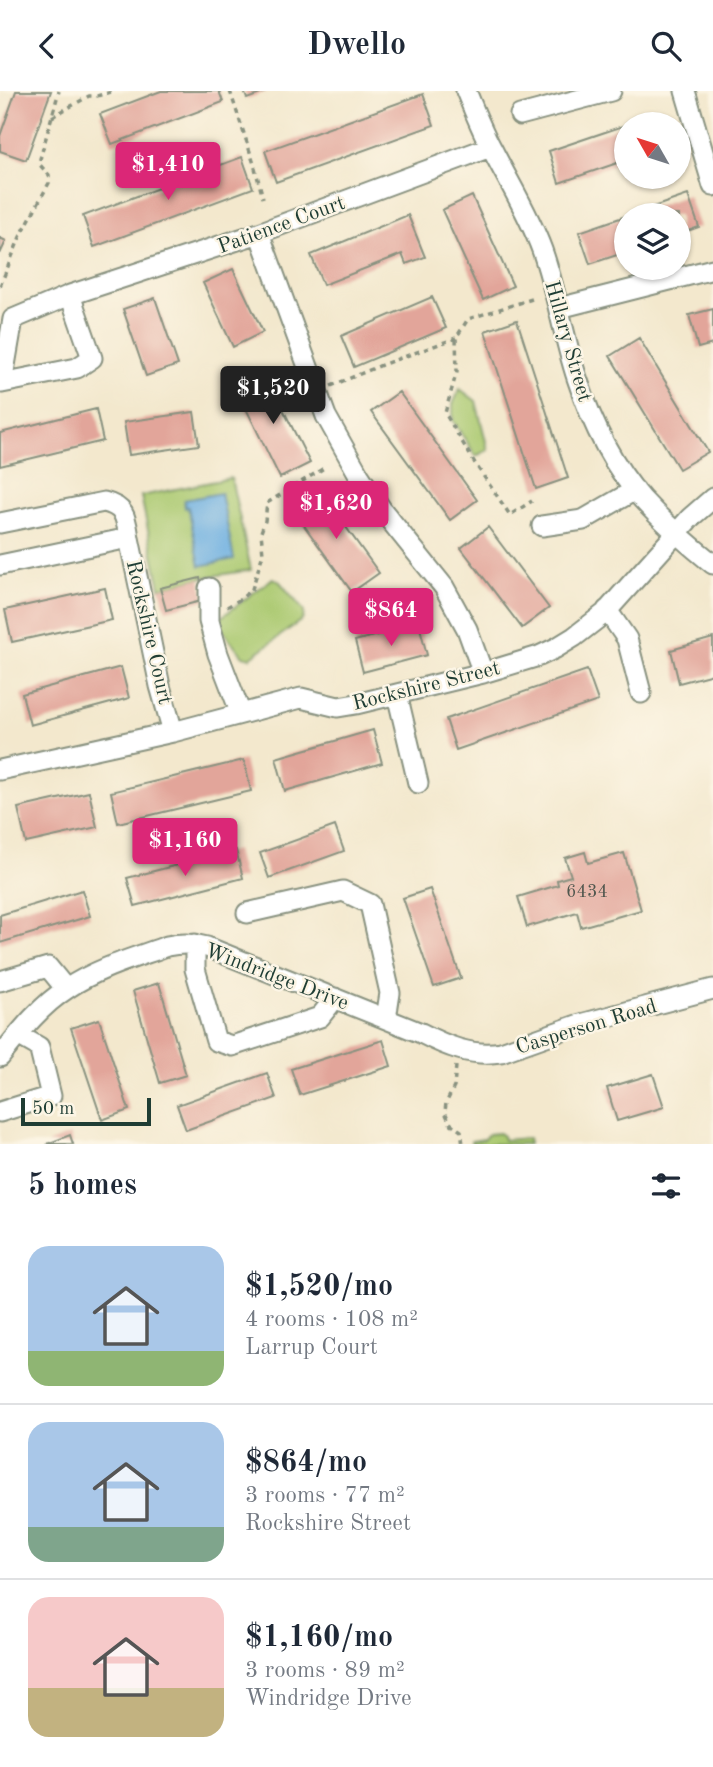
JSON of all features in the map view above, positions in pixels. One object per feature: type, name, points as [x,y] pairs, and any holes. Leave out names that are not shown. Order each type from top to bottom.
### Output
[{"type":"street","name":"Hillary Street","points":[[466,91],[490,147],[527,215],[541,250],[576,376],[590,414],[607,448],[635,490],[676,533],[713,564]]},
{"type":"street","points":[[520,115],[611,91]]},
{"type":"street","points":[[685,91],[713,186]]},
{"type":"street","name":"Patience Court","points":[[70,295],[92,358],[77,367],[2,383],[13,319],[70,295],[259,233],[490,147]]},
{"type":"street","points":[[259,233],[326,416],[382,510],[444,587],[467,629],[482,673]]},
{"type":"street","points":[[559,308],[713,269]]},
{"type":"street","points":[[542,526],[583,520],[635,490]]},
{"type":"street","name":"Rockshire Street","points":[[0,769],[173,732],[301,698],[338,706],[356,704],[539,656],[574,637],[607,610],[676,533],[713,498]]},
{"type":"street","points":[[0,523],[104,502],[121,510],[129,538]]},
{"type":"street","name":"Rockshire Court","points":[[0,565],[129,538],[160,686],[173,732]]},
{"type":"street","points":[[208,588],[209,621],[218,654],[241,714]]},
{"type":"street","points":[[607,610],[627,639],[641,693]]},
{"type":"street","points":[[397,694],[418,783]]},
{"type":"street","points":[[247,913],[343,891],[370,904],[390,993],[386,1019]]},
{"type":"street","name":"Windridge Drive","points":[[0,1057],[30,1020],[65,989],[95,973],[179,943],[207,947],[458,1050]]},
{"type":"street","points":[[195,944],[195,969],[216,1041],[232,1046],[320,1017],[335,999]]},
{"type":"street","points":[[0,981],[48,967],[65,989]]},
{"type":"street","name":"Casperson Road","points":[[458,1050],[501,1052],[577,1025],[713,989]]},
{"type":"street","points":[[0,1112],[51,1096],[38,1047],[18,1034]]},
{"type":"path","points":[[0,286],[20,237],[49,183],[49,174],[40,165],[40,159],[59,91]]},
{"type":"path","points":[[52,117],[96,91]]},
{"type":"path","points":[[89,96],[116,91]]},
{"type":"path","points":[[230,91],[263,198]]},
{"type":"path","points":[[532,299],[468,319],[456,338],[457,371],[446,413],[476,465],[510,515],[532,501]]},
{"type":"path","points":[[316,391],[456,338]]},
{"type":"path","points":[[209,621],[254,591],[262,561],[261,532],[267,503],[324,468]]},
{"type":"path","points":[[458,1050],[454,1087],[446,1103],[445,1112],[450,1123],[461,1131],[463,1144]]},
{"type":"green space","points":[[460,389],[476,401],[488,450],[476,456],[453,421],[453,404]]},
{"type":"green space","points":[[231,478],[251,570],[160,588],[141,496]]},
{"type":"green space","points":[[273,578],[280,582],[304,611],[303,619],[250,658],[243,656],[219,626],[219,619]]},
{"type":"green space","points":[[499,1133],[504,1140],[528,1138],[529,1144],[471,1144],[471,1141],[484,1139],[488,1134]]},
{"type":"water","points":[[221,493],[234,559],[200,566],[188,507],[185,508],[184,500]]},
{"type":"building","points":[[16,91],[51,91],[26,160],[0,151],[0,136]]},
{"type":"building","points":[[161,91],[219,91],[223,102],[112,144],[100,114]]},
{"type":"building","points":[[244,91],[268,91],[247,99]]},
{"type":"building","points":[[423,94],[434,125],[276,182],[265,151]]},
{"type":"building","points":[[614,129],[614,164],[559,183],[549,151]]},
{"type":"building","points":[[242,157],[253,188],[94,247],[83,216]]},
{"type":"building","points":[[688,195],[691,203],[665,203]]},
{"type":"building","points":[[472,196],[513,286],[483,300],[442,210]]},
{"type":"building","points":[[691,204],[699,227],[691,230]]},
{"type":"building","points":[[408,215],[425,257],[406,264],[402,254],[323,285],[311,255]]},
{"type":"building","points":[[614,220],[614,256],[590,264],[579,232]]},
{"type":"building","points":[[0,238],[6,241],[0,254]]},
{"type":"building","points":[[233,269],[263,332],[233,347],[203,283]]},
{"type":"building","points":[[432,297],[446,328],[354,367],[341,336]]},
{"type":"building","points":[[155,298],[178,365],[146,376],[123,309]]},
{"type":"building","points":[[713,309],[713,344],[698,348],[689,315]]},
{"type":"building","points":[[517,320],[568,478],[536,489],[485,331]]},
{"type":"building","points":[[639,338],[708,452],[679,469],[610,356]]},
{"type":"building","points":[[265,373],[310,463],[280,478],[236,388]]},
{"type":"building","points":[[399,392],[477,500],[450,520],[371,412]]},
{"type":"building","points":[[96,409],[103,441],[0,466],[0,433]]},
{"type":"building","points":[[194,412],[199,445],[129,455],[124,422]]},
{"type":"building","points":[[320,491],[379,573],[352,592],[293,510]]},
{"type":"building","points":[[488,527],[549,608],[522,628],[461,548]]},
{"type":"building","points":[[200,578],[205,600],[166,610],[160,588]]},
{"type":"building","points":[[105,588],[112,620],[12,642],[5,610]]},
{"type":"building","points":[[419,624],[427,655],[363,672],[355,641]]},
{"type":"building","points":[[713,638],[713,674],[679,683],[671,650]]},
{"type":"building","points":[[121,667],[129,698],[30,725],[22,694]]},
{"type":"building","points":[[587,670],[598,701],[456,750],[446,719]]},
{"type":"building","points":[[373,730],[382,763],[285,791],[276,758]]},
{"type":"building","points":[[244,760],[251,791],[118,823],[111,792]]},
{"type":"building","points":[[89,792],[97,827],[26,843],[18,808]]},
{"type":"building","points":[[335,826],[344,851],[269,878],[260,853]]},
{"type":"building","points":[[236,850],[243,878],[135,906],[127,878]]},
{"type":"building","points":[[585,852],[588,863],[624,853],[641,910],[581,927],[577,912],[527,927],[518,897],[558,885],[557,880],[571,876],[565,858]]},
{"type":"building","points":[[430,889],[461,978],[434,987],[403,898]]},
{"type":"building","points":[[82,890],[90,916],[0,943],[0,915]]},
{"type":"building","points":[[159,983],[186,1075],[160,1083],[133,991]]},
{"type":"building","points":[[99,1019],[129,1110],[102,1120],[71,1028]]},
{"type":"building","points":[[383,1040],[391,1066],[300,1095],[291,1069]]},
{"type":"building","points":[[267,1073],[276,1098],[186,1130],[177,1105]]},
{"type":"building","points":[[653,1074],[664,1107],[617,1121],[607,1088]]},
{"type":"building","points":[[70,1135],[73,1144],[47,1144]]}]
